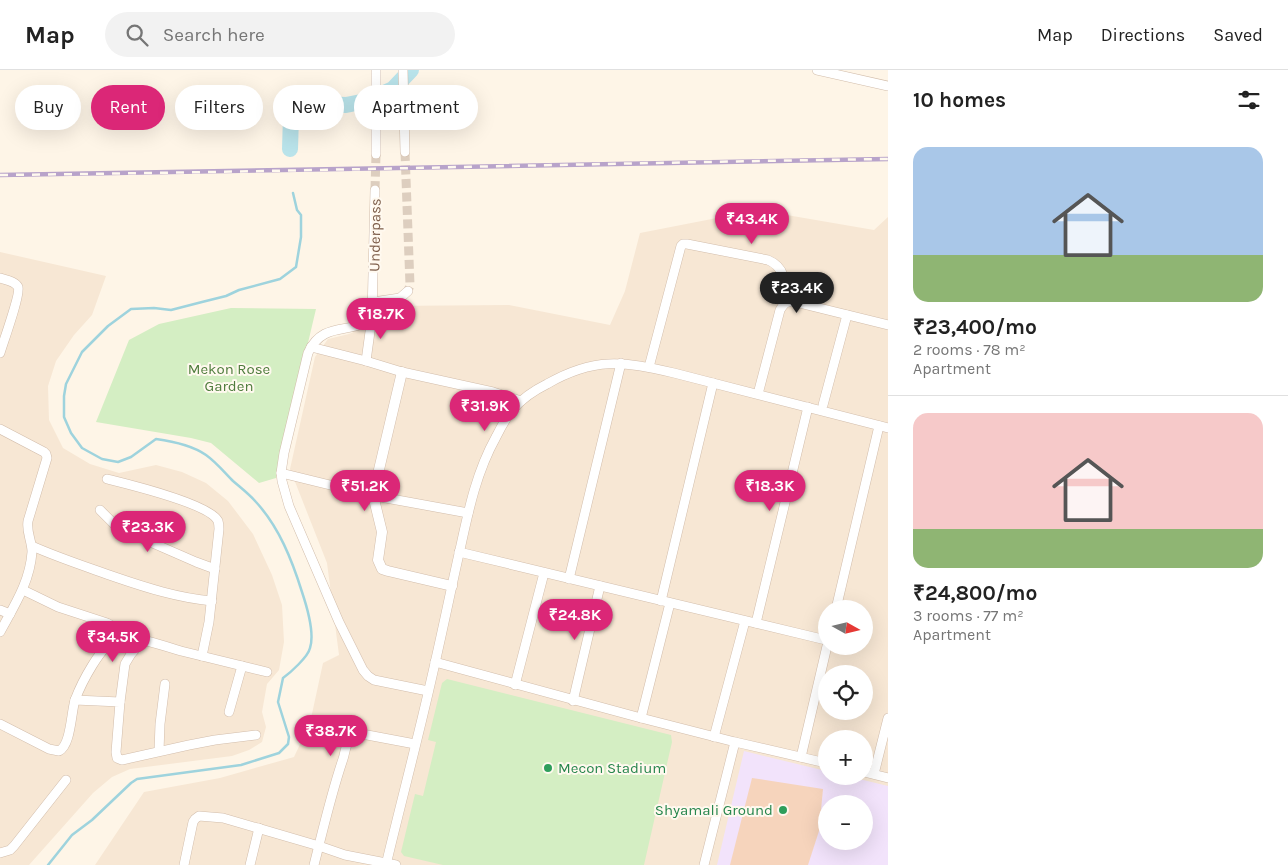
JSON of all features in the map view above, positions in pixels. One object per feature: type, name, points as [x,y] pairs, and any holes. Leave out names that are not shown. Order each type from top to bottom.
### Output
[{"type":"street","points":[[403,70],[405,152]]},
{"type":"street","points":[[817,70],[888,86]]},
{"type":"street","points":[[376,71],[376,154]]},
{"type":"street","name":"Underpass","points":[[366,361],[373,302],[376,190]]},
{"type":"street","points":[[649,367],[683,244],[768,260],[774,263],[782,273],[786,302]]},
{"type":"street","points":[[0,278],[16,284],[18,289],[0,353]]},
{"type":"street","points":[[373,302],[400,298],[408,291]]},
{"type":"street","points":[[758,394],[780,310],[786,302],[799,302],[888,325]]},
{"type":"street","points":[[823,405],[847,315]]},
{"type":"street","points":[[372,316],[367,322],[362,324],[321,336],[311,347],[284,453],[282,473],[284,491],[339,622],[363,670],[374,680],[428,691]]},
{"type":"street","points":[[311,347],[402,372],[494,392],[521,401]]},
{"type":"street","points":[[569,579],[620,363]]},
{"type":"street","points":[[386,864],[476,482],[486,456],[512,410],[521,401],[553,380],[578,369],[593,365],[620,363],[649,367],[884,427],[838,600]]},
{"type":"street","points":[[402,372],[373,495],[382,532],[378,560],[382,569],[452,586]]},
{"type":"street","points":[[641,718],[713,383]]},
{"type":"street","points":[[756,623],[808,407]]},
{"type":"street","points":[[0,429],[38,448],[47,456],[47,463],[28,521],[27,530],[32,546],[30,564],[23,590],[0,632]]},
{"type":"street","points":[[282,473],[373,495],[468,513]]},
{"type":"street","points":[[107,479],[184,502],[214,517],[219,524],[212,601],[202,656]]},
{"type":"street","points":[[100,510],[115,525],[126,531],[214,569]]},
{"type":"street","points":[[32,546],[136,584],[189,598],[212,601]]},
{"type":"street","points":[[459,552],[818,638]]},
{"type":"street","points":[[515,685],[544,572]]},
{"type":"street","points":[[573,700],[600,586]]},
{"type":"street","points":[[23,590],[58,607],[112,624],[121,637]]},
{"type":"street","points":[[0,610],[10,614]]},
{"type":"street","points":[[714,737],[745,621]]},
{"type":"street","points":[[0,724],[49,749],[61,751],[67,741],[74,700],[99,654],[114,639],[121,637],[142,640],[267,672]]},
{"type":"street","points":[[142,640],[125,664],[116,746],[117,758],[122,760],[215,740],[256,735]]},
{"type":"street","points":[[801,757],[825,655]]},
{"type":"street","points":[[435,662],[714,737],[818,761]]},
{"type":"street","points":[[229,712],[242,666]]},
{"type":"street","points":[[159,751],[165,684]]},
{"type":"street","points":[[74,700],[120,702]]},
{"type":"street","points":[[888,718],[874,774],[888,778]]},
{"type":"street","points":[[314,865],[340,768],[352,736],[362,734],[415,744]]},
{"type":"street","points":[[704,865],[735,742]]},
{"type":"street","points":[[0,852],[10,850],[14,846],[66,780]]},
{"type":"street","points":[[184,865],[193,822],[196,817],[203,816],[224,818],[345,855],[396,865]]},
{"type":"street","points":[[250,865],[259,828]]},
{"type":"shaded area","points":[[758,210],[874,230],[888,217],[888,865],[95,865],[144,792],[220,778],[294,757],[310,723],[323,663],[339,655],[327,563],[290,469],[315,357],[328,339],[349,334],[379,322],[385,306],[509,305],[610,325],[625,291],[640,233]]},
{"type":"shaded area","points":[[0,252],[106,276],[92,315],[74,335],[56,361],[48,386],[49,420],[63,448],[90,464],[119,473],[156,465],[182,472],[206,483],[228,501],[253,534],[272,575],[282,605],[284,642],[279,670],[267,684],[262,712],[266,727],[262,742],[249,750],[232,756],[130,769],[112,777],[93,793],[29,865],[0,865]]},
{"type":"shaded area","points":[[744,751],[818,769],[818,785],[873,785],[873,782],[888,786],[888,865],[717,865]]},
{"type":"green space","name":"Mekon Rose Garden","points":[[231,308],[316,309],[276,478],[259,483],[211,443],[96,422],[129,340],[159,324]]},
{"type":"green space","name":"Mecon Stadium","points":[[447,679],[671,735],[672,742],[644,865],[443,865],[404,856],[401,852],[415,794],[423,796],[436,742],[428,740],[442,683]]},
{"type":"building","name":"Shyamali Ground","points":[[752,778],[823,789],[822,795],[818,795],[818,834],[808,865],[730,865]]},
{"type":"waterway","points":[[290,149],[291,116],[298,105],[305,101],[320,104],[346,105],[366,101],[393,89],[411,70]]},
{"type":"waterway","points":[[48,865],[72,835],[92,820],[137,779],[241,765],[279,753],[288,744],[289,737],[278,702],[283,678],[309,652],[312,635],[308,612],[298,580],[284,544],[271,522],[251,496],[210,458],[195,449],[156,439],[131,457],[118,462],[102,459],[82,448],[71,433],[64,417],[64,396],[66,384],[82,352],[108,326],[131,309],[154,308],[171,310],[226,296],[239,290],[280,279],[296,267],[301,237],[301,215],[297,210],[293,193]]},
{"type":"tunnel","points":[[405,152],[410,285],[408,291]]},
{"type":"tunnel","points":[[375,190],[376,154]]},
{"type":"railway","points":[[0,175],[888,159]]},
{"type":"place","name":"Mecon Stadium","points":[[548,768]]},
{"type":"place","name":"Shyamali Ground","points":[[783,810]]}]
